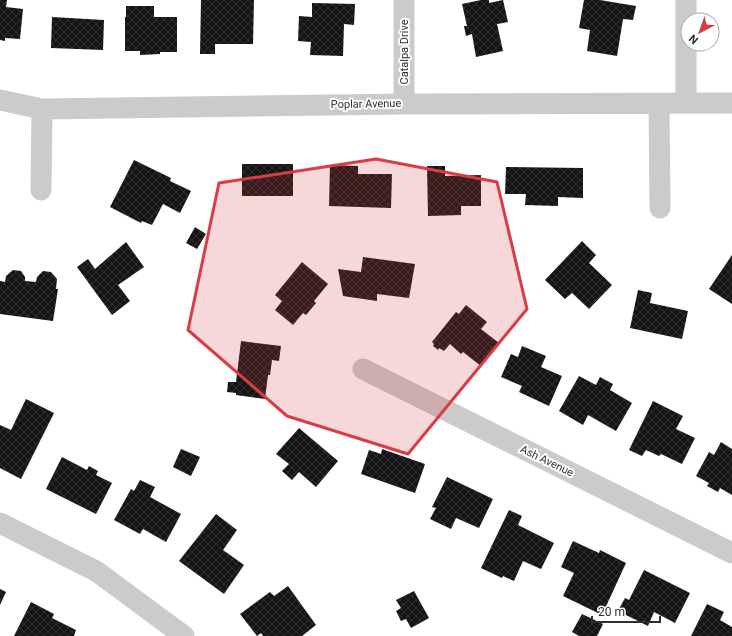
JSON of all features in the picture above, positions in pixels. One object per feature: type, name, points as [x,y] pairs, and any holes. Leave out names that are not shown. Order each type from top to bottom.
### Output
[{"type":"street","name":"Catalpa Drive","points":[[404,0],[404,104]]},
{"type":"street","points":[[686,0],[686,103]]},
{"type":"street","name":"Poplar Avenue","points":[[0,100],[42,109],[404,104],[732,103]]},
{"type":"street","points":[[659,103],[660,208]]},
{"type":"street","points":[[41,190],[42,109]]},
{"type":"street","name":"Ash Avenue","points":[[363,369],[732,553]]},
{"type":"street","points":[[0,523],[96,571],[184,636]]},
{"type":"highlighted area","points":[[376,159],[497,182],[527,309],[408,454],[287,416],[188,330],[219,183]]},
{"type":"building","points":[[0,0],[7,0],[6,7],[23,9],[20,39],[5,38],[5,41],[0,40]]},
{"type":"building","points":[[201,0],[254,0],[253,44],[215,44],[215,54],[200,54]]},
{"type":"building","points":[[489,0],[489,3],[503,0],[508,22],[497,24],[503,51],[476,57],[472,34],[466,36],[464,26],[467,26],[462,4]]},
{"type":"building","points":[[584,0],[600,0],[636,6],[633,20],[623,19],[617,56],[587,51],[590,30],[579,28]]},
{"type":"building","points":[[312,3],[355,4],[354,25],[344,24],[343,56],[310,55],[311,42],[298,41],[299,16],[312,17]]},
{"type":"building","points":[[126,6],[154,6],[154,17],[177,17],[177,52],[160,52],[160,54],[140,55],[140,51],[125,51]]},
{"type":"building","points":[[52,17],[104,20],[103,50],[51,48]]},
{"type":"building","points":[[134,160],[171,178],[170,181],[191,191],[180,213],[163,204],[152,225],[142,221],[141,223],[110,207]]},
{"type":"building","points":[[242,164],[293,164],[293,196],[242,196]]},
{"type":"building","points":[[330,165],[358,166],[358,174],[392,174],[391,208],[329,206]]},
{"type":"building","points":[[427,166],[445,166],[445,176],[481,175],[481,206],[461,206],[461,215],[428,216]]},
{"type":"building","points":[[506,167],[583,168],[583,198],[558,197],[558,206],[525,205],[526,194],[505,194]]},
{"type":"building","points":[[195,227],[206,234],[197,249],[186,243]]},
{"type":"building","points":[[582,241],[596,255],[589,263],[612,285],[589,309],[572,293],[565,299],[545,280]]},
{"type":"building","points":[[126,242],[144,267],[118,285],[130,301],[112,315],[77,267],[88,259],[95,269]]},
{"type":"building","points":[[732,255],[732,304],[709,289]]},
{"type":"building","points":[[363,257],[415,264],[409,298],[377,294],[377,301],[343,296],[338,269],[361,272]]},
{"type":"building","points":[[302,262],[328,284],[314,301],[316,303],[306,315],[303,313],[293,325],[275,310],[282,301],[275,295]]},
{"type":"building","points":[[13,270],[21,271],[25,277],[25,281],[36,282],[37,277],[43,271],[51,272],[57,279],[56,289],[58,289],[53,321],[0,314],[0,281],[5,282],[6,276]]},
{"type":"building","points":[[638,290],[652,293],[650,303],[688,311],[682,339],[630,328]]},
{"type":"building","points":[[466,305],[487,322],[481,329],[499,343],[481,366],[463,352],[461,354],[450,344],[444,351],[439,348],[438,350],[433,346],[434,344],[432,342],[456,312],[459,314]]},
{"type":"building","points":[[241,341],[281,346],[279,361],[272,360],[270,375],[268,375],[265,399],[236,395],[236,393],[227,392],[228,382],[236,382]]},
{"type":"building","points":[[522,346],[546,356],[541,367],[562,376],[549,406],[519,392],[522,386],[501,377],[511,354],[518,357]]},
{"type":"building","points":[[579,376],[596,385],[600,377],[613,384],[610,390],[632,403],[616,431],[588,415],[583,425],[559,411]]},
{"type":"building","points":[[26,399],[54,413],[21,479],[0,468],[0,425],[11,430]]},
{"type":"building","points":[[653,401],[683,416],[676,429],[695,438],[682,464],[661,454],[659,456],[646,450],[642,456],[629,450]]},
{"type":"building","points":[[299,428],[338,461],[316,487],[299,472],[292,480],[282,471],[289,464],[276,454]]},
{"type":"building","points":[[721,442],[732,449],[732,495],[720,488],[718,492],[707,486],[709,483],[696,476],[709,452],[714,455]]},
{"type":"building","points":[[181,449],[200,457],[191,476],[173,467]]},
{"type":"building","points":[[382,449],[425,464],[415,493],[361,474],[369,450],[381,454]]},
{"type":"building","points":[[62,457],[87,470],[89,466],[98,471],[96,475],[112,483],[96,514],[46,489]]},
{"type":"building","points":[[447,477],[493,499],[479,528],[456,518],[451,529],[430,519],[436,508],[432,507]]},
{"type":"building","points":[[140,480],[155,487],[150,497],[181,514],[166,542],[143,529],[140,534],[114,520],[131,489],[134,491]]},
{"type":"building","points":[[509,510],[522,516],[518,525],[554,543],[541,569],[523,561],[514,581],[503,576],[502,578],[481,568]]},
{"type":"building","points":[[216,514],[237,530],[223,550],[244,565],[224,594],[179,561]]},
{"type":"building","points":[[573,541],[599,553],[600,550],[626,563],[602,615],[563,596],[574,573],[561,567]]},
{"type":"building","points":[[644,570],[690,593],[675,623],[654,612],[648,626],[618,611],[625,598],[629,600]]},
{"type":"building","points":[[288,586],[316,625],[302,636],[263,636],[261,633],[257,636],[240,614],[270,592],[274,596]]},
{"type":"building","points":[[0,589],[6,592],[0,605]]},
{"type":"building","points":[[414,591],[429,618],[411,628],[406,619],[401,621],[396,611],[401,608],[396,600]]},
{"type":"building","points":[[31,602],[54,614],[52,618],[76,630],[74,636],[14,636]]},
{"type":"building","points":[[707,604],[724,612],[720,620],[732,627],[732,636],[691,636]]},
{"type":"building","points":[[582,614],[603,624],[597,636],[579,636],[572,632]]}]
